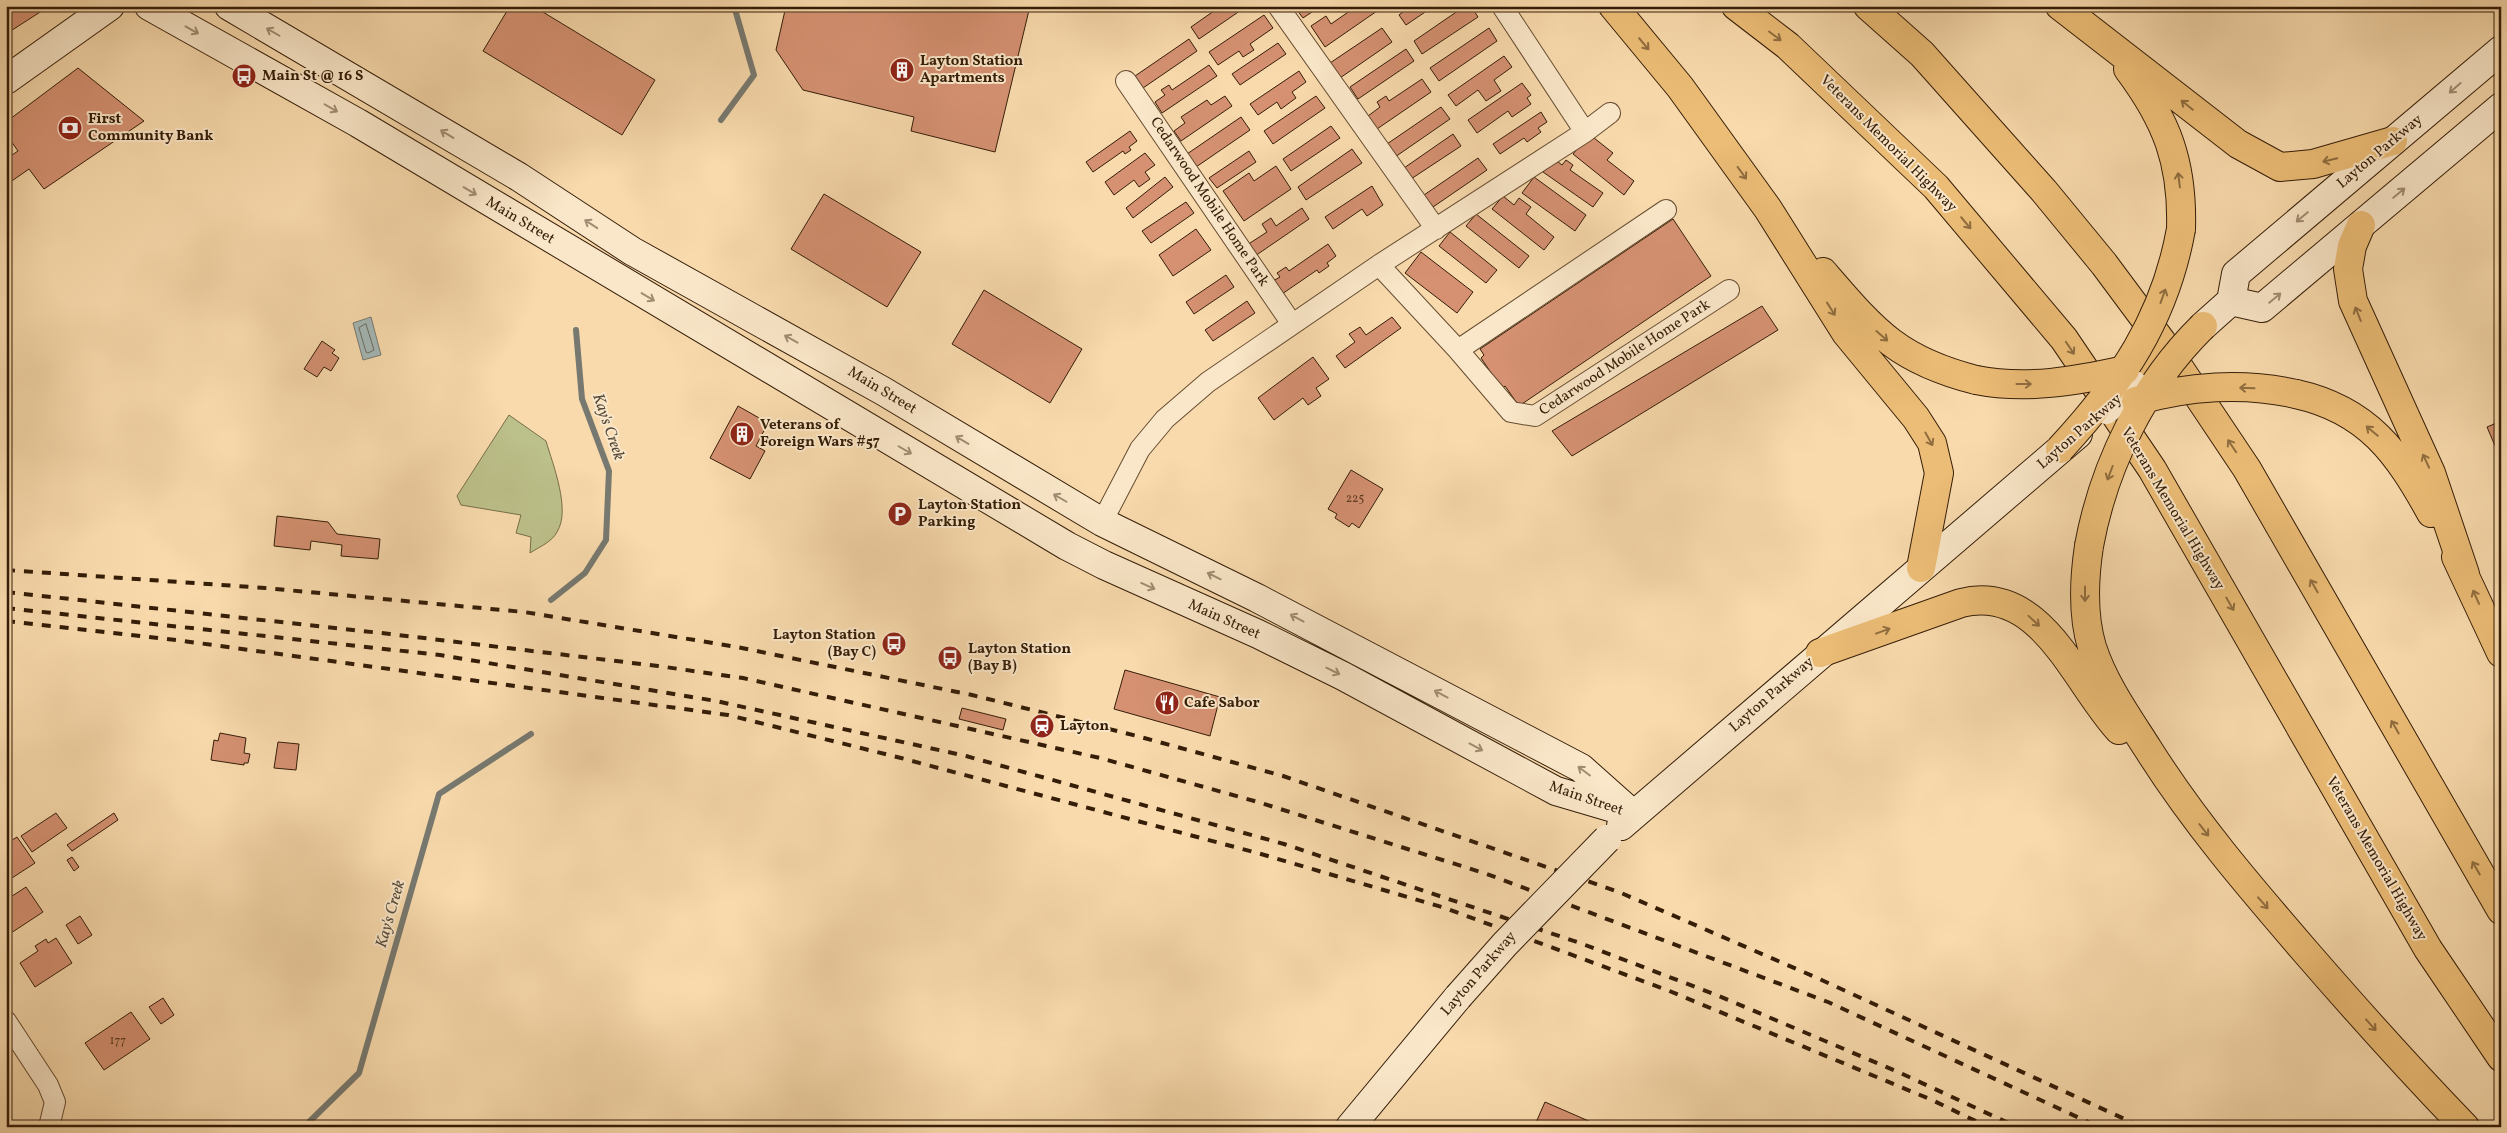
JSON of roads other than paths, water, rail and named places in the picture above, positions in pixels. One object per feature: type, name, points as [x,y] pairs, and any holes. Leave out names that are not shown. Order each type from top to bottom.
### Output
[{"type":"highway","points":[[1613,6],[1680,86],[1768,209],[1846,333],[1916,418],[1932,444],[1940,473],[1921,568]]},
{"type":"highway","name":"Veterans Memorial Highway","points":[[1736,6],[1788,46],[1936,187],[2064,338],[2152,469],[2428,949],[2501,1057]]},
{"type":"highway","points":[[1868,6],[1922,54],[2044,191],[2104,264],[2162,342],[2247,469],[2501,910]]},
{"type":"highway","points":[[2060,6],[2238,144],[2280,166],[2313,164],[2393,141]]},
{"type":"highway","points":[[2060,449],[2106,397],[2140,346],[2160,304],[2174,261],[2181,229],[2178,170],[2167,132],[2148,97],[2108,43]]},
{"type":"highway","points":[[1768,209],[1882,336],[1903,352],[1925,364],[1976,380],[2009,384],[2039,384],[2080,380],[2125,370],[2168,356]]},
{"type":"highway","points":[[2361,225],[2352,246],[2348,269],[2352,301],[2431,473],[2465,574]]},
{"type":"highway","points":[[2203,326],[2177,354],[2147,398],[2128,431],[2109,474],[2089,546],[2085,603],[2090,637],[2096,659],[2112,693],[2177,794],[2232,866],[2400,1058],[2465,1127]]},
{"type":"highway","points":[[2106,410],[2147,398],[2223,388],[2266,389],[2296,394],[2316,399],[2350,415],[2373,432],[2392,450],[2408,471],[2465,574],[2501,653]]},
{"type":"highway","points":[[1820,654],[1961,603],[1983,600],[2009,605],[2025,612],[2040,625],[2103,713],[2177,794]]},
{"type":"main road","points":[[6,80],[110,6]]},
{"type":"main road","name":"Main Street","points":[[149,6],[358,123],[1067,546],[1104,566],[1258,634],[1361,685],[1556,791],[1634,814]]},
{"type":"main road","name":"Main Street","points":[[230,6],[511,173],[632,251],[882,391],[1102,522],[1258,598],[1581,768],[1634,814]]},
{"type":"main road","name":"Layton Parkway","points":[[1350,1127],[1458,997],[1505,944],[1607,839],[2203,326],[2231,301],[2236,274],[2501,50]]},
{"type":"main road","points":[[2231,301],[2262,308],[2501,107]]},
{"type":"street","points":[[1278,6],[1436,229]]},
{"type":"street","points":[[1502,6],[1585,132]]},
{"type":"street","name":"Cedarwood Mobile Home Park","points":[[1126,81],[1292,324]]},
{"type":"street","points":[[1102,522],[1140,449],[1165,419],[1208,382],[1379,265],[1585,132],[1610,113]]},
{"type":"street","points":[[1458,350],[1666,210]]},
{"type":"street","name":"Cedarwood Mobile Home Park","points":[[1379,265],[1458,350],[1511,412],[1535,416],[1729,290]]},
{"type":"street","points":[[6,1022],[48,1085],[55,1102],[49,1127]]},
{"type":"water","points":[[371,317],[381,355],[363,360],[353,323]]},
{"type":"waterway","name":"Kay's Creek","points":[[721,120],[754,75],[734,6]]},
{"type":"waterway","name":"Kay's Creek","points":[[551,600],[585,573],[606,540],[609,471],[582,399],[576,330]]},
{"type":"waterway","name":"Kay's Creek","points":[[304,1127],[359,1073],[439,794],[531,734]]},
{"type":"railway","points":[[6,570],[265,588],[524,612],[737,647],[972,695],[1137,736],[1283,776],[1619,892],[1815,977],[2142,1127]]},
{"type":"railway","points":[[6,592],[390,634],[743,678],[1100,758],[1258,802],[1487,874],[1828,1002],[2099,1127]]},
{"type":"railway","points":[[6,608],[440,655],[716,701],[966,756],[1284,844],[1580,943],[1714,994],[1896,1071],[2017,1127]]},
{"type":"railway","points":[[6,621],[176,640],[728,715],[901,758],[1261,854],[1445,908],[1667,990],[1932,1100],[1988,1127]]},
{"type":"place","name":"Layton Station Apartments","points":[[902,70]]},
{"type":"place","name":"Main St @ 16 S","points":[[244,76]]},
{"type":"place","name":"First Community Bank","points":[[70,128]]},
{"type":"place","name":"Veterans of Foreign Wars #57","points":[[742,434]]},
{"type":"place","name":"Layton Station Parking","points":[[900,514]]},
{"type":"place","name":"Layton Station (Bay C)","points":[[894,644]]},
{"type":"place","name":"Layton Station (Bay B)","points":[[950,658]]},
{"type":"place","name":"Cafe Sabor","points":[[1167,703]]},
{"type":"place","name":"Layton","points":[[1042,726]]}]
